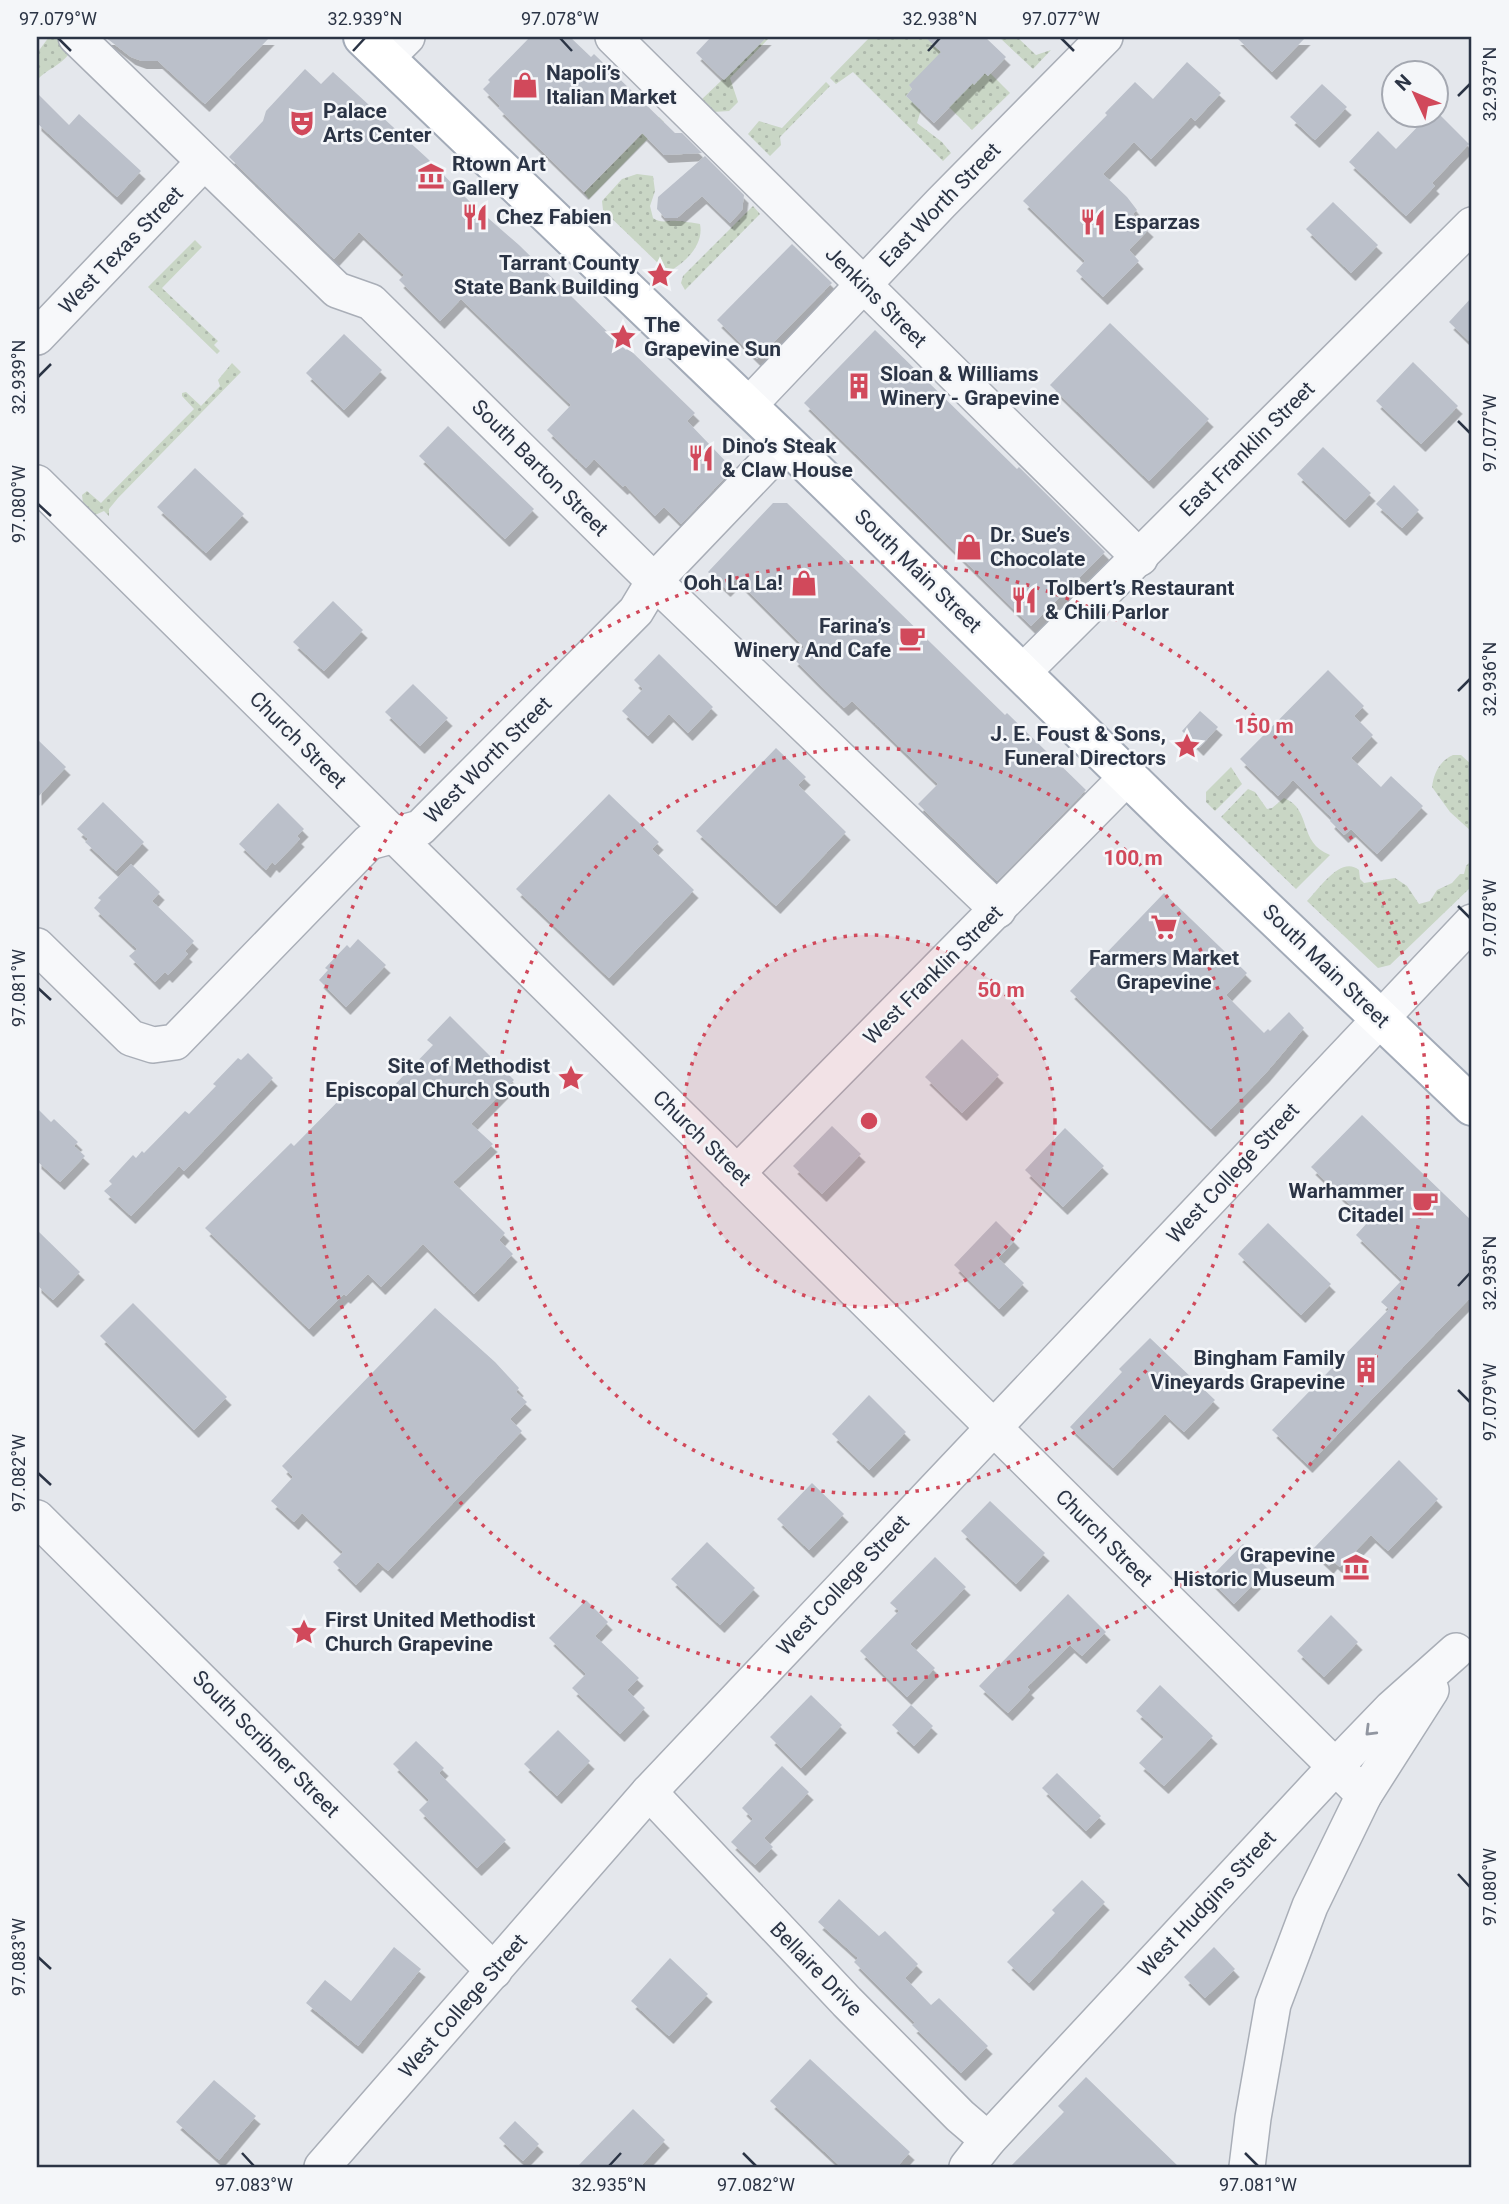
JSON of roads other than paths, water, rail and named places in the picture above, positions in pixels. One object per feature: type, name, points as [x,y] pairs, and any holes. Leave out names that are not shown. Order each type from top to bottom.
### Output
[{"type":"main road","name":"South Main Street","points":[[386,44],[748,406],[1127,777],[1381,1017],[1472,1107]]},
{"type":"street","name":"South Barton Street","points":[[76,37],[337,290],[371,302],[654,581],[998,910]]},
{"type":"street","name":"Jenkins Street","points":[[613,37],[1140,558]]},
{"type":"street","name":"East Worth Street","points":[[748,406],[1105,37]]},
{"type":"street","name":"West Texas Street","points":[[37,337],[205,162]]},
{"type":"street","name":"East Franklin Street","points":[[1022,673],[1472,225]]},
{"type":"street","name":"West Worth Street","points":[[37,946],[131,1038],[153,1045],[175,1042],[369,842],[420,828],[636,611],[654,581],[786,443]]},
{"type":"street","name":"Church Street","points":[[37,483],[1364,1795]]},
{"type":"street","name":"West Franklin Street","points":[[737,1173],[1127,777]]},
{"type":"street","name":"West College Street","points":[[322,2167],[649,1792],[1472,922]]},
{"type":"street","name":"South Scribner Street","points":[[37,1518],[494,1971]]},
{"type":"street","name":"West Hudgins Street","points":[[967,2167],[988,2140],[1335,1767],[1392,1708],[1464,1643]]},
{"type":"street","name":"West Hudgins Street","points":[[1247,2167],[1252,2118],[1273,2004],[1310,1906],[1364,1795],[1464,1643]]},
{"type":"street","name":"Bellaire Drive","points":[[649,1792],[847,2002],[960,2116],[988,2140]]},
{"type":"place","name":"Napoli’s Italian Market","points":[[525,85]]},
{"type":"place","name":"Palace Arts Center","points":[[302,123]]},
{"type":"place","name":"Rtown Art Gallery","points":[[431,176]]},
{"type":"place","name":"Chez Fabien","points":[[475,217]]},
{"type":"place","name":"Esparzas","points":[[1093,222]]},
{"type":"place","name":"Tarrant County State Bank Building","points":[[660,275]]},
{"type":"place","name":"The Grapevine Sun","points":[[623,337]]},
{"type":"place","name":"Sloan & Williams Winery - Grapevine","points":[[859,386]]},
{"type":"place","name":"Dino’s Steak & Claw House","points":[[701,458]]},
{"type":"place","name":"Dr. Sue’s Chocolate","points":[[969,547]]},
{"type":"place","name":"Ooh La La!","points":[[804,583]]},
{"type":"place","name":"Tolbert’s Restaurant & Chili Parlor","points":[[1024,600]]},
{"type":"place","name":"Farina’s Winery And Cafe","points":[[912,638]]},
{"type":"place","name":"J. E. Foust & Sons, Funeral Directors","points":[[1187,746]]},
{"type":"place","name":"Farmers Market Grapevine","points":[[1164,927]]},
{"type":"place","name":"Site of Methodist Episcopal Church South","points":[[571,1078]]},
{"type":"place","name":"Warhammer Citadel","points":[[1425,1203]]},
{"type":"place","name":"Bingham Family Vineyards Grapevine","points":[[1366,1370]]},
{"type":"place","name":"Grapevine Historic Museum","points":[[1356,1567]]},
{"type":"place","name":"First United Methodist Church Grapevine","points":[[304,1632]]}]
